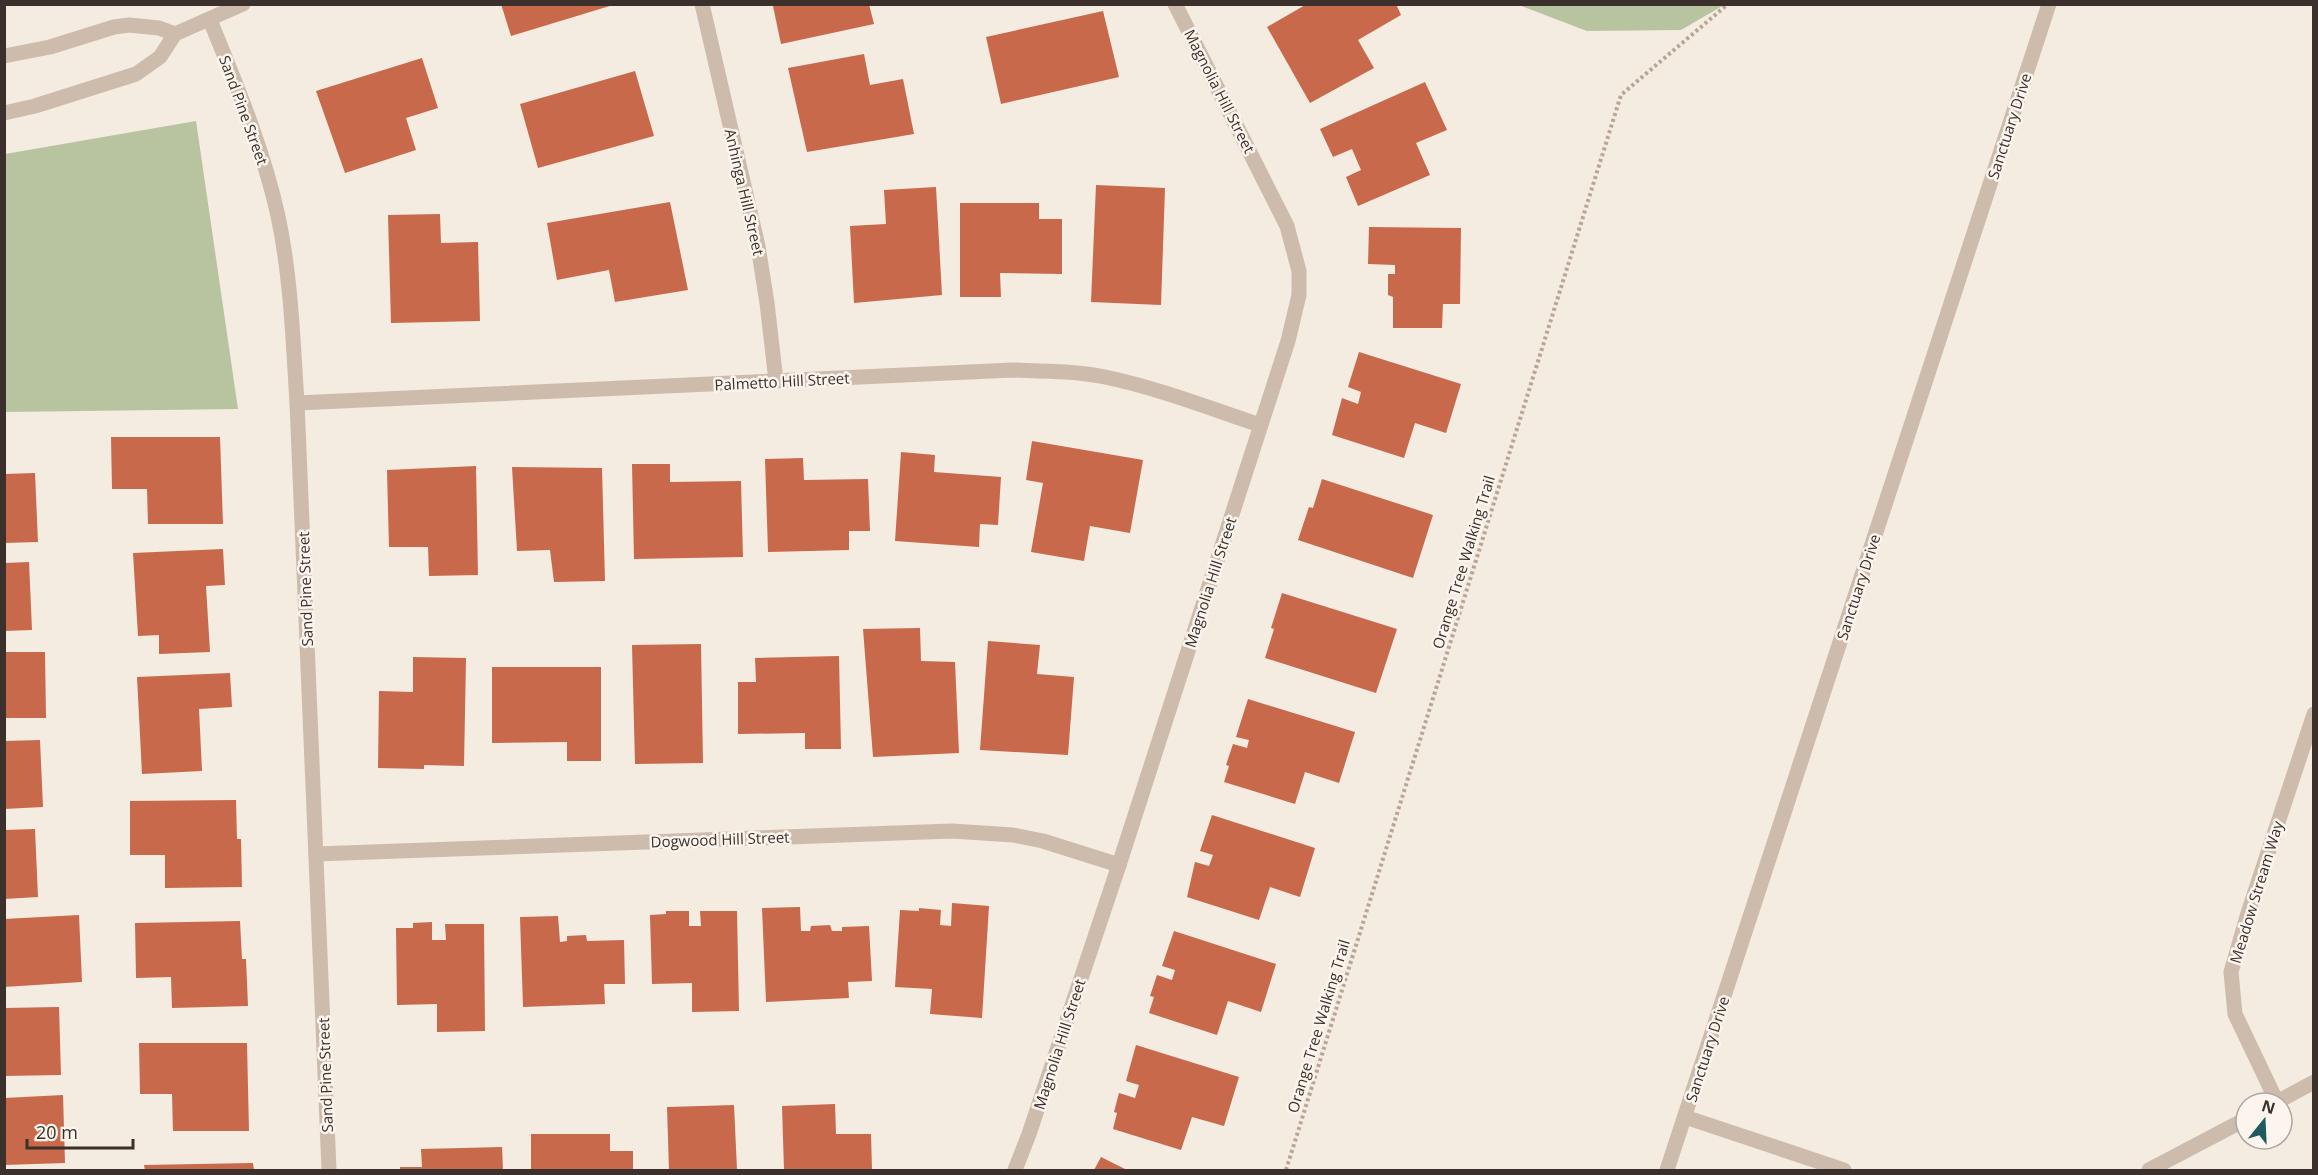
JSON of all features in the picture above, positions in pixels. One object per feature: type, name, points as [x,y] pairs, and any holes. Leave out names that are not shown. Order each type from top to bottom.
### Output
[{"type":"street","points":[[4,112],[35,106],[136,74],[160,57],[175,34],[243,4]]},
{"type":"street","name":"Anhinga Hill Street","points":[[702,4],[758,246],[776,381]]},
{"type":"street","name":"Magnolia Hill Street","points":[[1015,1170],[1119,865],[1294,319],[1299,295],[1299,271],[1287,226],[1175,4]]},
{"type":"street","name":"Sanctuary Drive","points":[[1667,1170],[2049,4]]},
{"type":"street","name":"Sand Pine Street","points":[[210,20],[259,147],[278,217],[288,282],[297,403],[329,1170]]},
{"type":"street","points":[[4,56],[50,47],[114,27],[129,25],[152,27],[175,34]]},
{"type":"street","name":"Palmetto Hill Street","points":[[297,403],[1013,370],[1105,377],[1260,425]]},
{"type":"street","name":"Meadow Stream Way","points":[[2271,1091],[2235,1014],[2231,972],[2313,714]]},
{"type":"street","name":"Dogwood Hill Street","points":[[316,854],[952,831],[1043,841],[1119,865]]},
{"type":"street","points":[[2294,1092],[2313,1082]]},
{"type":"street","points":[[1685,1117],[1844,1170]]},
{"type":"street","points":[[2150,1170],[2234,1125]]},
{"type":"path","name":"Orange Tree Walking Trail","points":[[1286,1170],[1621,95],[1728,4]]},
{"type":"green space","points":[[1519,5],[1724,5],[1681,30],[1587,31]]},
{"type":"green space","points":[[196,121],[238,409],[5,412],[5,154]]},
{"type":"building","points":[[501,4],[613,4],[613,5],[511,36]]},
{"type":"building","points":[[782,4],[869,4],[874,24],[781,44],[773,6]]},
{"type":"building","points":[[1307,4],[1396,4],[1401,15],[1358,40],[1374,68],[1310,103],[1267,27]]},
{"type":"building","points":[[1103,11],[1119,77],[1001,104],[986,37]]},
{"type":"building","points":[[864,54],[870,85],[903,79],[914,134],[807,152],[788,68]]},
{"type":"building","points":[[422,58],[438,108],[406,118],[416,150],[345,173],[316,91]]},
{"type":"building","points":[[635,71],[654,136],[538,168],[520,104]]},
{"type":"building","points":[[1425,82],[1447,130],[1416,143],[1430,175],[1358,206],[1346,177],[1361,170],[1352,149],[1333,157],[1320,129]]},
{"type":"building","points":[[1096,185],[1165,188],[1161,305],[1091,302]]},
{"type":"building","points":[[936,187],[942,295],[854,303],[850,226],[886,224],[884,190]]},
{"type":"building","points":[[670,202],[688,290],[615,302],[609,270],[557,280],[547,223]]},
{"type":"building","points":[[960,203],[1039,203],[1039,219],[1062,219],[1062,274],[1000,273],[1001,297],[960,297]]},
{"type":"building","points":[[440,214],[441,243],[478,242],[480,321],[391,323],[388,215]]},
{"type":"building","points":[[1369,227],[1461,228],[1460,304],[1443,304],[1442,328],[1393,328],[1393,297],[1388,295],[1388,274],[1395,274],[1395,265],[1368,264]]},
{"type":"building","points":[[1359,352],[1461,384],[1446,433],[1415,423],[1404,458],[1332,435],[1342,398],[1358,404],[1361,392],[1348,387]]},
{"type":"building","points":[[111,437],[220,437],[223,524],[148,524],[147,489],[112,489]]},
{"type":"building","points":[[1032,441],[1143,460],[1130,533],[1090,526],[1084,561],[1031,552],[1043,483],[1026,480]]},
{"type":"building","points":[[901,452],[935,455],[934,472],[1001,477],[998,525],[980,524],[979,547],[895,541]]},
{"type":"building","points":[[803,458],[804,480],[868,479],[870,531],[849,531],[849,550],[768,552],[765,459]]},
{"type":"building","points":[[632,464],[670,464],[670,482],[741,481],[743,557],[634,559]]},
{"type":"building","points":[[476,466],[478,575],[429,576],[428,547],[389,547],[387,470]]},
{"type":"building","points":[[512,467],[602,468],[605,581],[554,582],[550,550],[517,551]]},
{"type":"building","points":[[35,473],[38,542],[4,543],[4,474]]},
{"type":"building","points":[[1322,479],[1433,515],[1413,578],[1298,540],[1309,507],[1313,508]]},
{"type":"building","points":[[223,549],[225,585],[206,586],[210,652],[159,654],[159,635],[138,636],[133,553]]},
{"type":"building","points":[[29,562],[32,630],[4,631],[4,563]]},
{"type":"building","points":[[1282,593],[1397,629],[1376,693],[1265,658]]},
{"type":"building","points":[[920,628],[921,661],[955,662],[959,753],[873,757],[863,629]]},
{"type":"building","points":[[988,641],[1040,645],[1037,674],[1074,677],[1068,755],[980,750]]},
{"type":"building","points":[[701,644],[703,763],[635,764],[632,645]]},
{"type":"building","points":[[4,652],[45,652],[46,718],[4,718]]},
{"type":"building","points":[[839,656],[841,749],[805,749],[805,733],[738,734],[738,682],[756,682],[755,658]]},
{"type":"building","points":[[413,657],[466,658],[464,766],[424,765],[424,769],[378,768],[379,691],[413,692]]},
{"type":"building","points":[[492,667],[601,667],[601,761],[567,761],[567,742],[492,743]]},
{"type":"building","points":[[230,673],[232,707],[199,709],[202,771],[142,774],[137,677]]},
{"type":"building","points":[[1248,699],[1355,732],[1339,783],[1305,772],[1295,804],[1224,782],[1229,766],[1226,765],[1233,744],[1247,748],[1249,740],[1236,737]]},
{"type":"building","points":[[40,740],[43,807],[4,809],[4,741]]},
{"type":"building","points":[[236,800],[237,839],[241,839],[242,887],[165,888],[165,855],[130,855],[130,801]]},
{"type":"building","points":[[1212,815],[1315,848],[1300,897],[1270,887],[1259,920],[1187,897],[1195,862],[1209,866],[1213,855],[1200,851]]},
{"type":"building","points":[[35,829],[38,897],[4,899],[4,830]]},
{"type":"building","points":[[952,903],[989,906],[982,1018],[930,1014],[932,989],[895,987],[900,910],[919,911],[919,908],[941,910],[940,925],[951,926]]},
{"type":"building","points":[[800,907],[801,931],[810,931],[811,926],[830,925],[832,931],[842,931],[842,927],[869,926],[872,981],[848,982],[849,998],[766,1002],[762,908]]},
{"type":"building","points":[[666,911],[689,911],[689,926],[701,926],[700,911],[737,911],[739,1011],[692,1012],[692,983],[652,984],[650,915],[666,914]]},
{"type":"building","points":[[79,915],[82,982],[4,987],[4,919]]},
{"type":"building","points":[[558,916],[560,942],[567,941],[567,936],[586,935],[587,941],[624,940],[625,984],[604,984],[605,1004],[523,1007],[520,917]]},
{"type":"building","points":[[240,921],[242,959],[246,959],[248,1006],[172,1008],[171,977],[136,978],[135,923]]},
{"type":"building","points":[[432,922],[432,940],[446,940],[445,924],[484,924],[485,1031],[437,1032],[437,1004],[397,1005],[396,928],[413,928],[413,923]]},
{"type":"building","points":[[1174,931],[1276,964],[1261,1012],[1228,1001],[1217,1035],[1149,1013],[1154,997],[1150,996],[1157,975],[1172,980],[1175,970],[1162,966]]},
{"type":"building","points":[[59,1007],[61,1075],[4,1076],[4,1008]]},
{"type":"building","points":[[139,1043],[247,1043],[249,1131],[173,1131],[172,1094],[140,1094]]},
{"type":"building","points":[[1136,1045],[1239,1077],[1224,1126],[1192,1117],[1181,1150],[1113,1129],[1117,1113],[1114,1112],[1119,1093],[1135,1098],[1139,1085],[1126,1081]]},
{"type":"building","points":[[63,1095],[65,1163],[4,1165],[4,1098]]},
{"type":"building","points":[[835,1104],[836,1134],[871,1134],[872,1170],[784,1170],[782,1106]]},
{"type":"building","points":[[734,1105],[737,1170],[669,1170],[667,1107]]},
{"type":"building","points":[[531,1134],[610,1134],[610,1151],[633,1151],[633,1170],[531,1170]]},
{"type":"building","points":[[502,1147],[503,1170],[400,1170],[400,1167],[422,1167],[421,1149]]},
{"type":"building","points":[[1101,1157],[1127,1170],[1094,1170]]},
{"type":"building","points":[[253,1163],[254,1170],[145,1170],[144,1165]]}]
